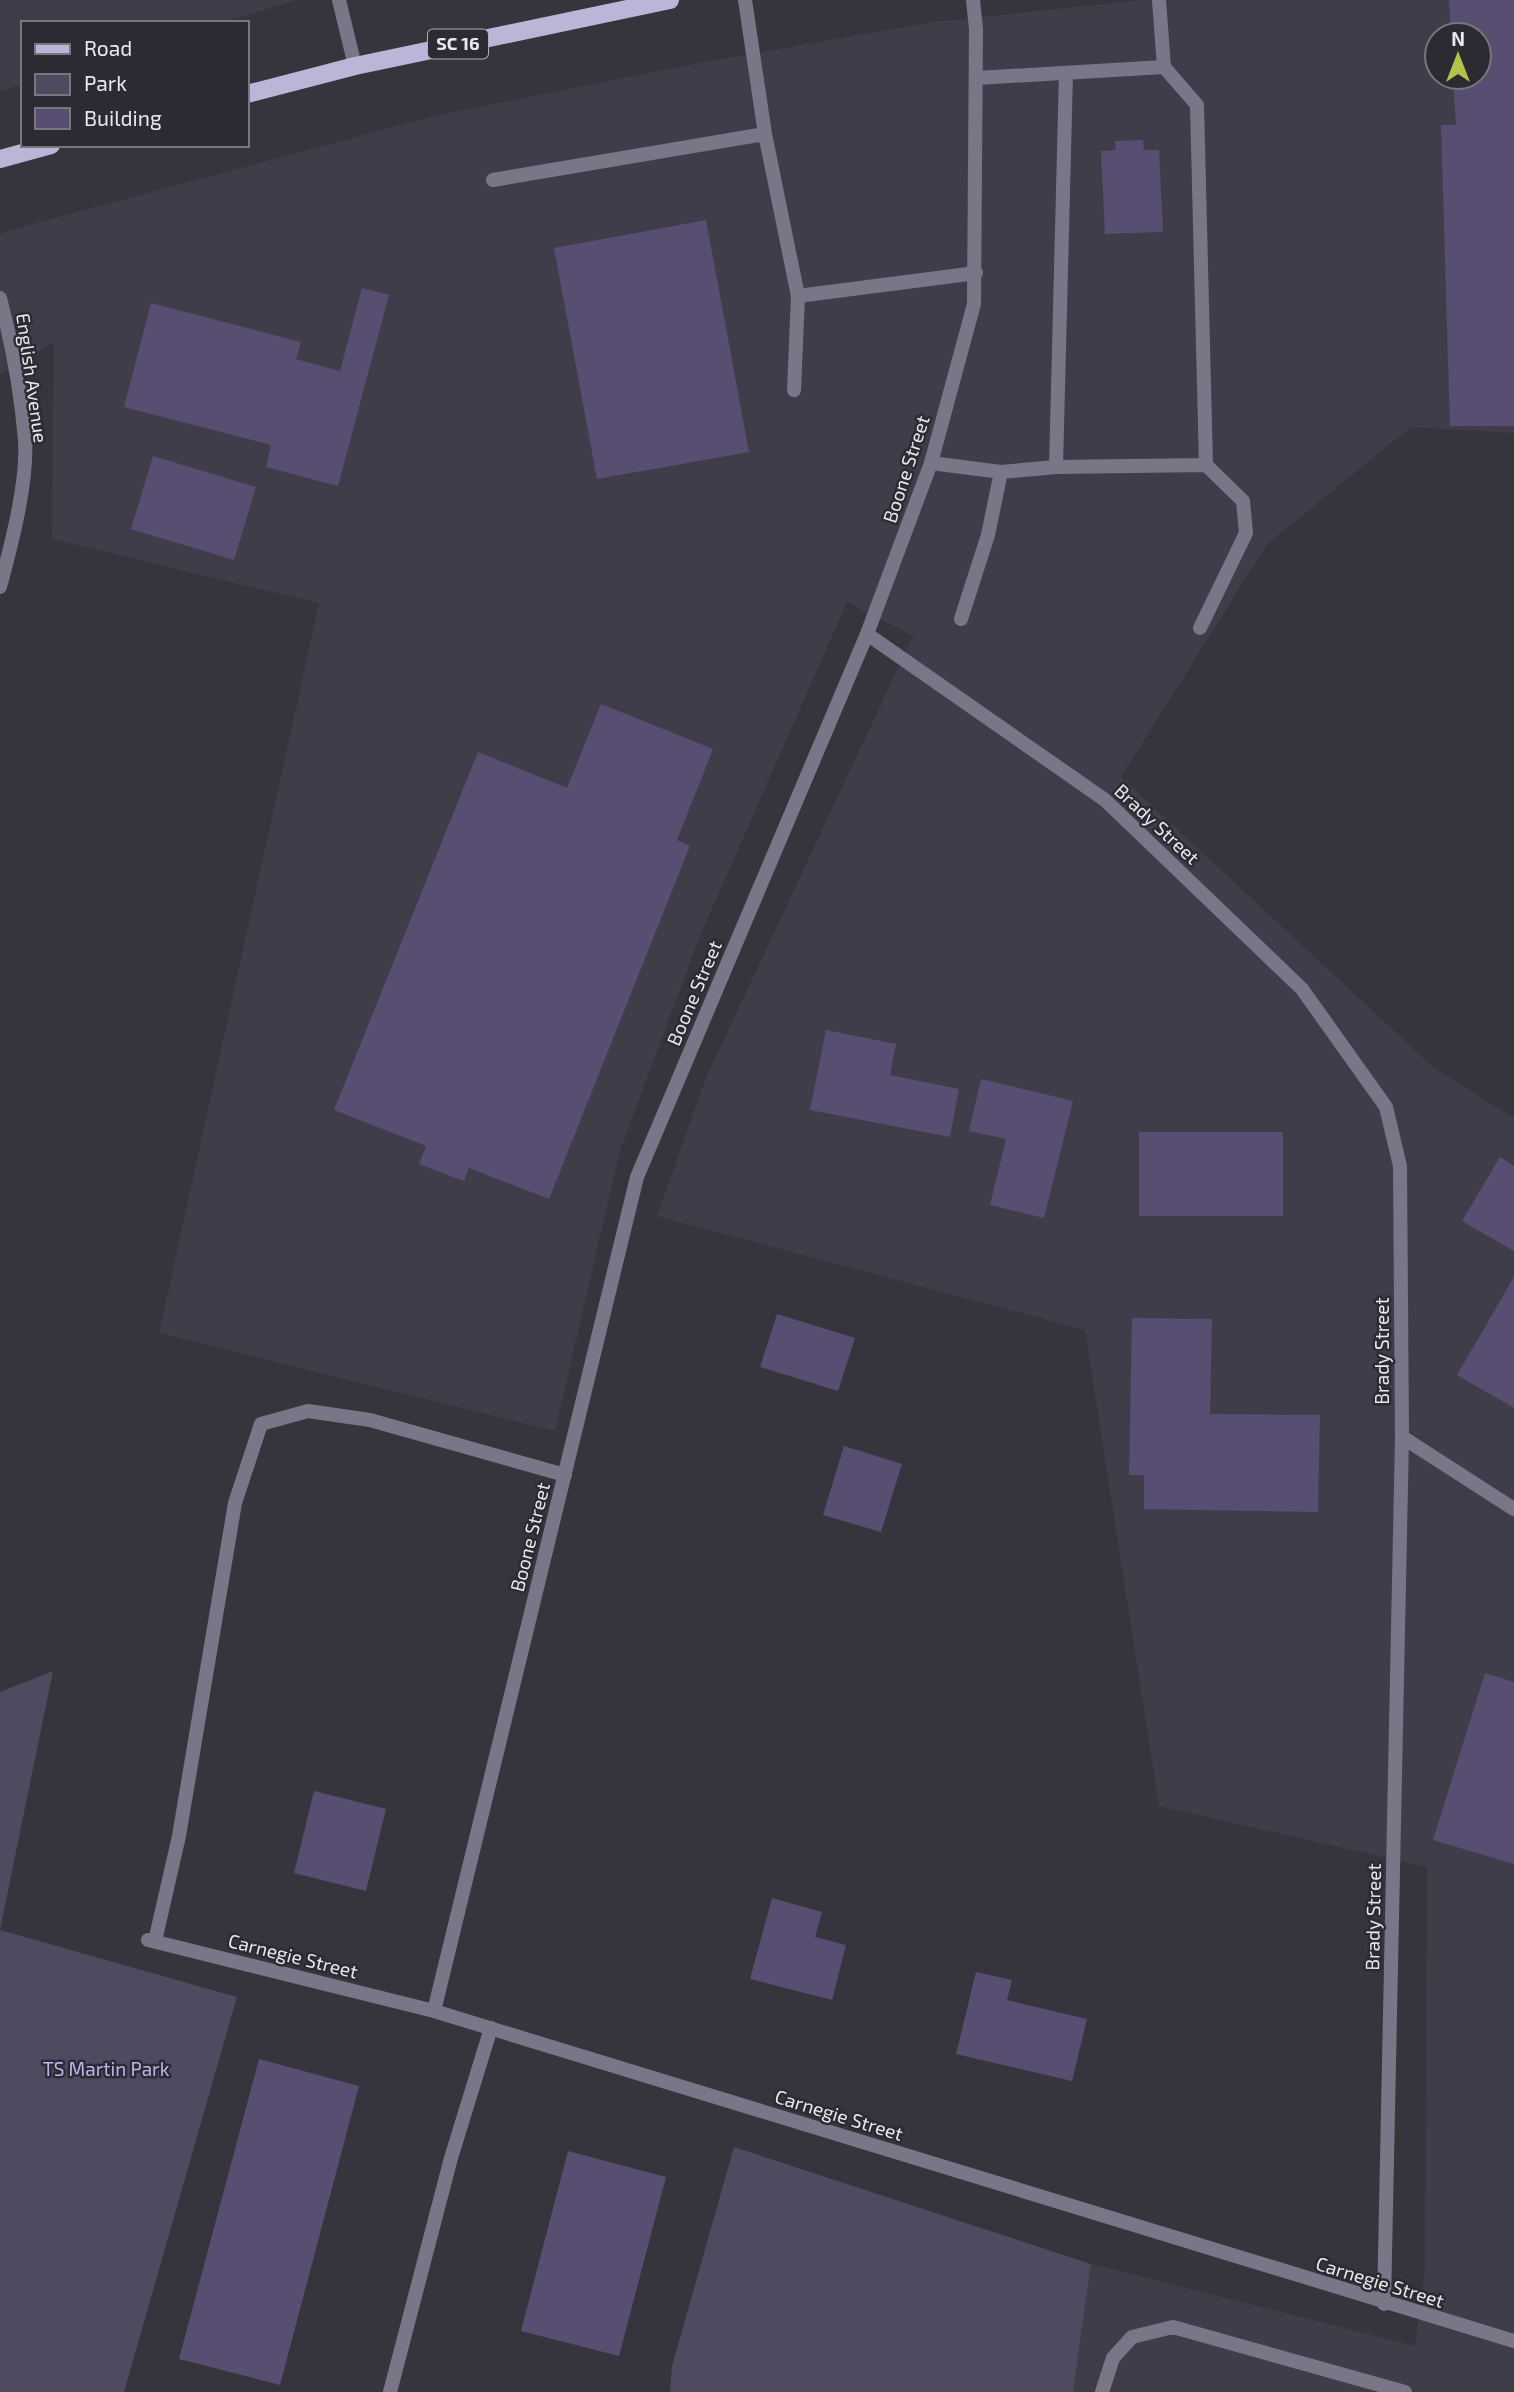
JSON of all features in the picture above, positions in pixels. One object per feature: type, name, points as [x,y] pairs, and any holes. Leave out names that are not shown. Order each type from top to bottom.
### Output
[{"type":"main road","name":"SC 16","points":[[248,94],[355,66],[670,0]]},
{"type":"main road","points":[[0,159],[44,147]]},
{"type":"street","points":[[340,0],[355,66]]},
{"type":"street","points":[[745,0],[765,134],[798,296],[794,390]]},
{"type":"street","name":"Boone Street","points":[[434,2011],[637,1177],[867,634],[931,463],[974,304],[976,78],[973,0]]},
{"type":"street","points":[[1159,0],[1164,67],[1197,105],[1206,465],[1243,501],[1247,533],[1200,628]]},
{"type":"street","points":[[976,78],[1164,67]]},
{"type":"street","points":[[1056,467],[1066,73]]},
{"type":"street","points":[[493,180],[765,134]]},
{"type":"street","points":[[798,296],[976,273]]},
{"type":"street","name":"English Avenue","points":[[0,298],[9,333],[25,442],[15,528],[0,587]]},
{"type":"street","points":[[931,463],[1001,472],[1056,467],[1206,465]]},
{"type":"street","points":[[961,619],[988,535],[1001,472]]},
{"type":"street","name":"Brady Street","points":[[867,634],[1105,800],[1302,989],[1387,1107],[1400,1166],[1402,1437],[1384,2304]]},
{"type":"street","name":"Carnegie Street","points":[[565,1475],[370,1420],[308,1411],[261,1424],[235,1503],[179,1836],[151,1941],[434,2011],[1384,2304],[1514,2341]]},
{"type":"street","points":[[1402,1437],[1514,1509]]},
{"type":"street","points":[[390,2392],[451,2158],[491,2028]]},
{"type":"street","points":[[1102,2392],[1113,2358],[1132,2337],[1173,2327],[1405,2392]]},
{"type":"shaded area","points":[[0,0],[296,0],[228,21],[21,21],[21,85],[0,91]]},
{"type":"shaded area","points":[[1142,0],[1514,0],[1514,433],[1411,427],[1267,544],[1121,777],[1434,1068],[1514,1118],[1514,2392],[1073,2392],[1091,2264],[1415,2346],[1425,2271],[1427,1867],[1159,1806],[1085,1330],[657,1216],[706,1078],[913,636],[847,602],[700,936],[620,1150],[555,1431],[159,1333],[319,603],[52,539],[54,342],[0,375],[0,234],[438,115],[705,62],[934,22]]},
{"type":"green space","points":[[53,1671],[0,1930],[0,1692]]},
{"type":"green space","name":"TS Martin Park","points":[[0,1930],[237,1997],[124,2392],[0,2392]]},
{"type":"green space","points":[[734,2147],[1091,2264],[1073,2392],[670,2392],[672,2366]]},
{"type":"building","points":[[1449,0],[1514,0],[1514,426],[1450,426],[1441,125],[1456,125],[1454,91],[1493,91],[1493,21],[1450,21]]},
{"type":"building","points":[[1143,140],[1144,150],[1159,150],[1163,232],[1105,234],[1101,151],[1116,150],[1115,141]]},
{"type":"building","points":[[706,220],[749,452],[597,479],[554,248]]},
{"type":"building","points":[[362,288],[389,295],[338,486],[266,467],[271,445],[124,407],[151,303],[301,342],[296,359],[340,371]]},
{"type":"building","points":[[153,456],[256,487],[234,560],[131,529]]},
{"type":"building","points":[[601,704],[713,749],[677,840],[690,846],[549,1199],[469,1168],[464,1181],[419,1164],[426,1146],[334,1110],[478,752],[567,788]]},
{"type":"building","points":[[826,1030],[896,1044],[890,1075],[959,1089],[950,1137],[810,1110]]},
{"type":"building","points":[[981,1079],[1073,1101],[1044,1218],[990,1205],[1006,1139],[969,1131]]},
{"type":"building","points":[[1139,1132],[1283,1132],[1283,1216],[1139,1216]]},
{"type":"building","points":[[1500,1157],[1514,1166],[1514,1251],[1462,1221]]},
{"type":"building","points":[[1514,1277],[1514,1408],[1457,1375]]},
{"type":"building","points":[[777,1314],[855,1338],[838,1391],[760,1367]]},
{"type":"building","points":[[1132,1318],[1212,1319],[1210,1414],[1320,1415],[1318,1512],[1144,1509],[1144,1475],[1129,1475]]},
{"type":"building","points":[[844,1446],[902,1464],[881,1532],[823,1515]]},
{"type":"building","points":[[1485,1673],[1514,1682],[1514,1864],[1433,1840]]},
{"type":"building","points":[[314,1791],[386,1809],[366,1891],[294,1873]]},
{"type":"building","points":[[772,1898],[822,1912],[815,1937],[846,1945],[832,2000],[750,1979]]},
{"type":"building","points":[[976,1972],[1012,1980],[1007,2000],[1087,2019],[1072,2081],[956,2054]]},
{"type":"building","points":[[259,2059],[359,2086],[280,2385],[179,2359]]},
{"type":"building","points":[[568,2151],[666,2177],[619,2356],[521,2331]]}]
